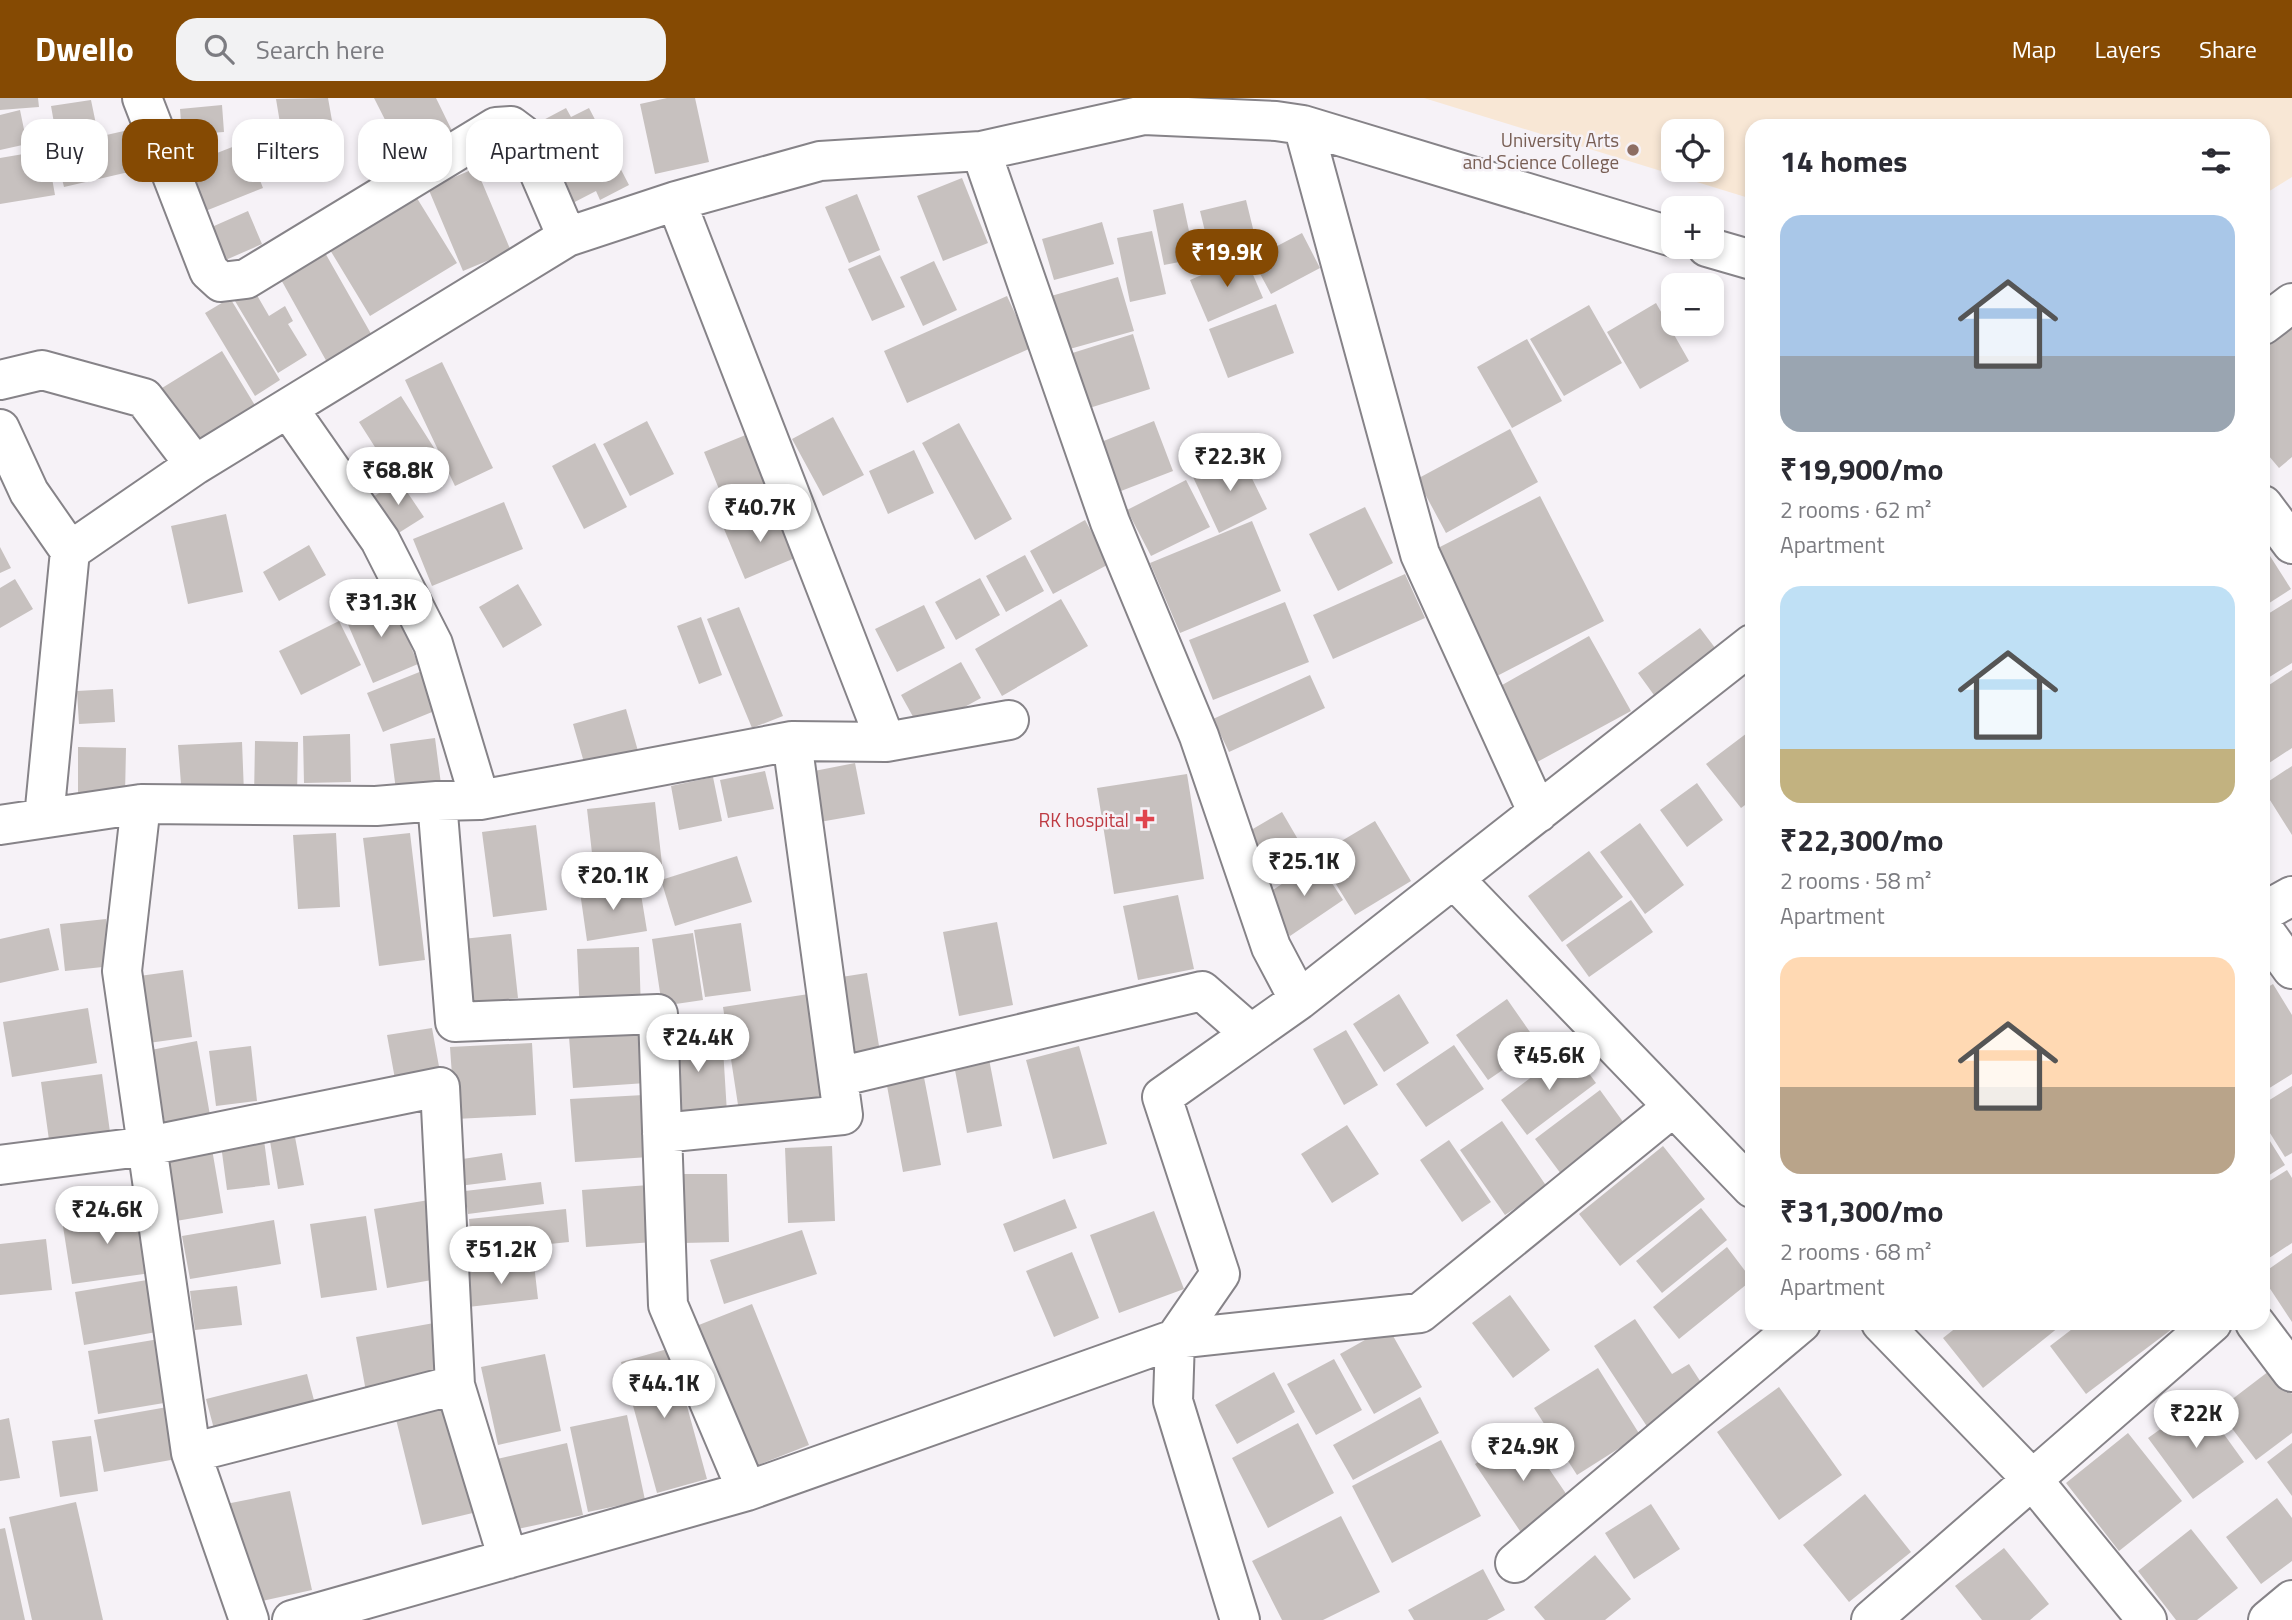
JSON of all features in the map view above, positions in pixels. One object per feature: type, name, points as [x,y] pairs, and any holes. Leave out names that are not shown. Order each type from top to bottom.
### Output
[{"type":"street","points":[[142,98],[209,271],[221,282],[246,278],[496,127],[511,125],[523,135],[567,236]]},
{"type":"street","points":[[70,551],[195,465],[567,236],[676,201],[820,161],[981,150],[1143,115],[1276,121],[1303,125],[1661,233]]},
{"type":"street","points":[[1303,125],[1420,554],[1538,813]]},
{"type":"street","points":[[981,150],[1111,522],[1199,736],[1271,947],[1299,1000]]},
{"type":"street","points":[[676,201],[886,742]]},
{"type":"street","points":[[1724,252],[1745,258]]},
{"type":"street","points":[[2270,320],[2292,303]]},
{"type":"street","points":[[0,380],[42,369],[144,398],[195,465]]},
{"type":"street","points":[[288,408],[380,540],[433,644],[480,800]]},
{"type":"street","points":[[0,429],[11,482],[29,492],[70,551],[44,818]]},
{"type":"street","points":[[2270,514],[2292,544]]},
{"type":"street","points":[[1240,1620],[1173,1401],[1175,1339],[1220,1274],[1162,1097],[1299,1000],[1538,813],[1745,657]]},
{"type":"street","points":[[0,825],[141,804],[376,806],[480,800],[792,741],[886,742],[1009,719]]},
{"type":"street","points":[[662,1133],[843,1115],[792,741]]},
{"type":"street","points":[[437,801],[455,1022],[658,1014],[668,1305],[747,1491]]},
{"type":"street","points":[[141,804],[122,971],[191,1453],[249,1620]]},
{"type":"street","points":[[1454,879],[1745,1181]]},
{"type":"street","points":[[2270,908],[2292,896]]},
{"type":"street","points":[[2270,939],[2292,970]]},
{"type":"street","points":[[838,1077],[1202,991],[1251,1034]]},
{"type":"street","points":[[0,1165],[148,1146],[440,1087],[455,1385],[508,1559]]},
{"type":"street","points":[[292,1620],[747,1491],[1175,1339],[1420,1312],[1673,1107]]},
{"type":"street","points":[[1515,1563],[1793,1330]]},
{"type":"street","points":[[1888,1330],[2031,1478],[2147,1620]]},
{"type":"street","points":[[1871,1620],[2204,1330]]},
{"type":"street","points":[[2260,1330],[2292,1372]]},
{"type":"street","points":[[191,1453],[455,1385]]},
{"type":"street","points":[[2268,1620],[2292,1600]]},
{"type":"shaded area","name":"University Arts and Science College","points":[[1424,98],[2292,98],[2292,177],[2270,191],[2270,119],[1745,119],[1745,197],[1697,182],[1724,182],[1724,119],[1661,119],[1661,171]]},
{"type":"building","points":[[0,98],[38,98],[39,107],[0,110]]},
{"type":"building","points":[[328,98],[332,119],[279,119],[276,99]]},
{"type":"building","points":[[374,98],[436,98],[446,119],[385,119]]},
{"type":"building","points":[[667,98],[695,98],[709,162],[655,174],[640,104]]},
{"type":"building","points":[[91,100],[95,119],[53,119],[51,106]]},
{"type":"building","points":[[222,105],[224,132],[218,132],[218,119],[181,119],[180,109]]},
{"type":"building","points":[[566,108],[571,117],[589,108],[595,119],[545,119]]},
{"type":"building","points":[[20,110],[21,145],[0,150],[0,115]]},
{"type":"building","points":[[122,131],[122,174],[108,177],[108,135]]},
{"type":"building","points":[[452,131],[458,143],[452,146]]},
{"type":"building","points":[[232,147],[232,182],[261,182],[263,188],[203,212],[191,182],[218,182],[218,153]]},
{"type":"building","points":[[21,154],[21,182],[53,182],[55,195],[0,204],[0,158]]},
{"type":"building","points":[[466,172],[466,182],[482,182],[511,251],[463,271],[428,188],[442,182],[452,182],[452,178]]},
{"type":"building","points":[[623,173],[629,185],[600,200],[596,191],[565,207],[556,182],[623,182]]},
{"type":"building","points":[[962,178],[988,243],[943,261],[917,196]]},
{"type":"building","points":[[63,182],[86,182],[64,187]]},
{"type":"building","points":[[407,182],[457,263],[370,316],[321,235]]},
{"type":"building","points":[[857,194],[880,250],[849,263],[825,207]]},
{"type":"building","points":[[1246,200],[1258,249],[1212,260],[1200,211]]},
{"type":"building","points":[[1183,203],[1195,259],[1164,265],[1153,210]]},
{"type":"building","points":[[248,211],[262,244],[219,263],[205,230]]},
{"type":"building","points":[[1102,222],[1114,264],[1054,280],[1042,239]]},
{"type":"building","points":[[1152,231],[1166,294],[1130,302],[1117,238]]},
{"type":"building","points":[[1302,233],[1320,268],[1271,294],[1252,259]]},
{"type":"building","points":[[324,251],[374,339],[328,364],[279,276]]},
{"type":"building","points":[[880,255],[905,307],[872,321],[848,269]]},
{"type":"building","points":[[1245,256],[1263,298],[1208,322],[1190,280]]},
{"type":"building","points":[[934,261],[957,310],[923,326],[900,277]]},
{"type":"building","points":[[1118,277],[1134,331],[1059,352],[1044,298]]},
{"type":"building","points":[[254,290],[269,316],[285,306],[293,321],[288,324],[307,355],[278,373],[235,301]]},
{"type":"building","points":[[1007,296],[1031,348],[907,403],[884,351]]},
{"type":"building","points":[[230,298],[280,380],[255,396],[205,313]]},
{"type":"building","points":[[1656,303],[1661,312],[1661,336],[1675,336],[1689,361],[1640,389],[1607,332]]},
{"type":"building","points":[[1276,304],[1294,353],[1228,378],[1209,329]]},
{"type":"building","points":[[1589,305],[1622,363],[1564,396],[1530,339]]},
{"type":"building","points":[[2292,322],[2292,457],[2279,468],[2270,457],[2270,341]]},
{"type":"building","points":[[1133,334],[1150,389],[1083,410],[1066,355]]},
{"type":"building","points":[[1527,339],[1562,401],[1512,428],[1477,367]]},
{"type":"building","points":[[222,351],[262,417],[202,454],[162,388]]},
{"type":"building","points":[[442,362],[493,468],[455,486],[405,380]]},
{"type":"building","points":[[401,396],[436,451],[394,477],[359,422]]},
{"type":"building","points":[[833,417],[864,475],[823,496],[792,439]]},
{"type":"building","points":[[647,421],[674,474],[630,496],[603,444]]},
{"type":"building","points":[[1154,421],[1173,471],[1121,491],[1101,442]]},
{"type":"building","points":[[959,423],[1012,519],[975,540],[922,443]]},
{"type":"building","points":[[1510,429],[1538,482],[1446,533],[1417,479]]},
{"type":"building","points":[[748,434],[769,487],[725,504],[704,452]]},
{"type":"building","points":[[595,443],[627,507],[584,529],[552,466]]},
{"type":"building","points":[[914,450],[934,493],[888,514],[869,471]]},
{"type":"building","points":[[1240,454],[1267,509],[1219,533],[1193,477]]},
{"type":"building","points":[[399,480],[424,517],[397,534],[373,497]]},
{"type":"building","points":[[1186,480],[1210,527],[1151,556],[1127,510]]},
{"type":"building","points":[[1540,496],[1604,621],[1497,676],[1432,551]]},
{"type":"building","points":[[504,502],[523,549],[432,586],[413,539]]},
{"type":"building","points":[[1365,507],[1393,563],[1338,591],[1309,534]]},
{"type":"building","points":[[774,508],[795,558],[745,579],[724,529]]},
{"type":"building","points":[[226,514],[243,592],[188,604],[171,526]]},
{"type":"building","points":[[1085,520],[1109,564],[1053,594],[1030,551]]},
{"type":"building","points":[[1252,521],[1281,591],[1180,633],[1150,563]]},
{"type":"building","points":[[309,545],[326,575],[279,601],[263,572]]},
{"type":"building","points":[[0,547],[11,568],[0,573]]},
{"type":"building","points":[[1025,555],[1044,591],[1006,612],[986,576]]},
{"type":"building","points":[[2270,556],[2291,589],[2270,602]]},
{"type":"building","points":[[1405,574],[1425,618],[1333,659],[1313,615]]},
{"type":"building","points":[[980,578],[1000,615],[956,640],[935,602]]},
{"type":"building","points":[[15,579],[33,609],[0,628],[0,588]]},
{"type":"building","points":[[518,584],[542,625],[503,648],[479,607]]},
{"type":"building","points":[[390,596],[418,664],[373,683],[344,615]]},
{"type":"building","points":[[1061,599],[1088,646],[1002,696],[975,649]]},
{"type":"building","points":[[2292,599],[2292,663],[2270,677],[2270,613]]},
{"type":"building","points":[[1285,602],[1309,662],[1213,700],[1189,640]]},
{"type":"building","points":[[924,605],[945,648],[897,672],[875,629]]},
{"type":"building","points":[[739,607],[783,716],[752,728],[707,619]]},
{"type":"building","points":[[701,617],[722,675],[699,684],[677,626]]},
{"type":"building","points":[[339,621],[361,665],[301,695],[279,651]]},
{"type":"building","points":[[1700,628],[1722,657],[1659,702],[1638,673]]},
{"type":"building","points":[[1589,636],[1631,711],[1528,767],[1488,693]]},
{"type":"building","points":[[961,662],[981,698],[921,731],[901,695]]},
{"type":"building","points":[[2292,670],[2292,748],[2270,762],[2270,684]]},
{"type":"building","points":[[422,671],[437,710],[383,732],[367,693]]},
{"type":"building","points":[[1310,675],[1325,708],[1229,752],[1213,719]]},
{"type":"building","points":[[113,689],[115,722],[79,724],[77,691]]},
{"type":"building","points":[[626,709],[638,751],[585,766],[573,724]]},
{"type":"building","points":[[350,734],[351,782],[304,783],[303,736]]},
{"type":"building","points":[[1745,735],[1745,805],[1741,808],[1706,764]]},
{"type":"building","points":[[435,738],[441,784],[396,790],[390,744]]},
{"type":"building","points":[[255,741],[298,742],[297,797],[254,797]]},
{"type":"building","points":[[242,742],[244,793],[182,797],[178,745]]},
{"type":"building","points":[[78,747],[126,748],[125,795],[78,795]]},
{"type":"building","points":[[855,763],[865,814],[814,823],[804,773]]},
{"type":"building","points":[[2292,766],[2292,835],[2270,800],[2270,780]]},
{"type":"building","points":[[765,771],[774,809],[728,818],[720,780]]},
{"type":"building","points":[[1187,774],[1204,879],[1114,894],[1097,788]]},
{"type":"building","points":[[713,777],[722,821],[679,830],[671,786]]},
{"type":"building","points":[[1697,783],[1723,820],[1687,847],[1660,810]]},
{"type":"building","points":[[655,802],[662,864],[594,871],[587,809]]},
{"type":"building","points":[[1282,812],[1310,860],[1274,881],[1246,833]]},
{"type":"building","points":[[1375,821],[1411,881],[1355,915],[1318,855]]},
{"type":"building","points":[[1640,823],[1684,885],[1645,914],[1600,852]]},
{"type":"building","points":[[536,825],[547,910],[493,917],[482,832]]},
{"type":"building","points":[[336,833],[340,907],[298,909],[293,835]]},
{"type":"building","points":[[410,833],[425,960],[379,966],[363,838]]},
{"type":"building","points":[[1589,851],[1623,897],[1562,942],[1528,896]]},
{"type":"building","points":[[737,856],[752,902],[675,926],[661,880]]},
{"type":"building","points":[[1317,860],[1343,900],[1290,936],[1264,896]]},
{"type":"building","points":[[639,882],[647,931],[587,941],[580,892]]},
{"type":"building","points":[[1178,895],[1194,969],[1138,980],[1123,906]]},
{"type":"building","points":[[1631,900],[1653,932],[1589,977],[1566,945]]},
{"type":"building","points":[[106,919],[112,966],[65,971],[60,924]]},
{"type":"building","points":[[997,922],[1013,1005],[959,1016],[943,932]]},
{"type":"building","points":[[741,923],[751,991],[705,997],[694,930]]},
{"type":"building","points":[[49,928],[59,970],[0,983],[0,939]]},
{"type":"building","points":[[693,933],[703,1000],[662,1006],[652,939]]},
{"type":"building","points":[[511,934],[518,998],[460,1004],[453,940]]},
{"type":"building","points":[[639,947],[641,1012],[580,1015],[577,949]]},
{"type":"building","points":[[183,970],[192,1037],[141,1044],[132,977]]},
{"type":"building","points":[[867,973],[880,1052],[848,1057],[835,978]]},
{"type":"building","points":[[2273,984],[2292,1015],[2292,1074],[2270,1088],[2270,986]]},
{"type":"building","points":[[809,994],[826,1106],[740,1118],[723,1007]]},
{"type":"building","points":[[1399,994],[1429,1043],[1384,1072],[1353,1024]]},
{"type":"building","points":[[1507,999],[1539,1045],[1488,1080],[1456,1035]]},
{"type":"building","points":[[88,1008],[97,1063],[12,1077],[3,1022]]},
{"type":"building","points":[[643,1020],[646,1083],[573,1088],[568,1024]]},
{"type":"building","points":[[432,1028],[440,1072],[395,1079],[387,1035]]},
{"type":"building","points":[[1346,1030],[1378,1085],[1344,1105],[1313,1049]]},
{"type":"building","points":[[722,1032],[727,1113],[675,1116],[669,1036]]},
{"type":"building","points":[[197,1041],[211,1121],[166,1129],[151,1050]]},
{"type":"building","points":[[532,1043],[536,1115],[455,1119],[450,1047]]},
{"type":"building","points":[[1454,1045],[1484,1089],[1426,1127],[1396,1084]]},
{"type":"building","points":[[251,1046],[257,1101],[216,1106],[209,1051]]},
{"type":"building","points":[[1079,1046],[1107,1144],[1053,1159],[1026,1060]]},
{"type":"building","points":[[1570,1048],[1596,1083],[1527,1135],[1501,1100]]},
{"type":"building","points":[[989,1059],[1002,1126],[967,1133],[954,1065]]},
{"type":"building","points":[[922,1067],[941,1165],[903,1172],[885,1075]]},
{"type":"building","points":[[102,1074],[110,1132],[49,1140],[41,1082]]},
{"type":"building","points":[[2292,1086],[2292,1153],[2285,1157],[2270,1133],[2270,1100]]},
{"type":"building","points":[[1600,1090],[1629,1130],[1564,1178],[1535,1139]]},
{"type":"building","points":[[644,1095],[649,1157],[575,1162],[570,1099]]},
{"type":"building","points":[[1502,1121],[1547,1187],[1505,1215],[1460,1150]]},
{"type":"building","points":[[1347,1125],[1379,1174],[1332,1203],[1301,1154]]},
{"type":"building","points":[[295,1137],[304,1185],[278,1189],[270,1141]]},
{"type":"building","points":[[264,1140],[270,1185],[227,1190],[221,1145]]},
{"type":"building","points":[[1449,1140],[1491,1202],[1462,1222],[1420,1160]]},
{"type":"building","points":[[2270,1141],[2285,1165],[2270,1175]]},
{"type":"building","points":[[832,1146],[835,1221],[788,1223],[785,1148]]},
{"type":"building","points":[[1663,1146],[1705,1199],[1620,1266],[1579,1214]]},
{"type":"building","points":[[212,1149],[223,1213],[176,1221],[165,1157]]},
{"type":"building","points":[[502,1153],[506,1180],[459,1186],[456,1160]]},
{"type":"building","points":[[2287,1170],[2292,1178],[2292,1243],[2270,1257],[2270,1181]]},
{"type":"building","points":[[681,1174],[727,1174],[729,1242],[682,1243]]},
{"type":"building","points":[[541,1182],[544,1204],[468,1214],[465,1191]]},
{"type":"building","points":[[649,1185],[653,1242],[586,1247],[582,1190]]},
{"type":"building","points":[[1065,1199],[1077,1228],[1014,1252],[1003,1224]]},
{"type":"building","points":[[429,1200],[443,1278],[387,1288],[374,1209]]},
{"type":"building","points":[[141,1208],[151,1273],[72,1284],[62,1220]]},
{"type":"building","points":[[1701,1208],[1727,1240],[1662,1293],[1636,1261]]},
{"type":"building","points":[[566,1209],[569,1242],[472,1252],[469,1219]]},
{"type":"building","points":[[1154,1211],[1184,1289],[1119,1313],[1090,1235]]},
{"type":"building","points":[[366,1216],[377,1290],[321,1298],[310,1224]]},
{"type":"building","points":[[274,1220],[281,1264],[190,1279],[182,1236]]},
{"type":"building","points":[[802,1230],[817,1274],[724,1304],[710,1260]]},
{"type":"building","points":[[46,1239],[52,1290],[0,1295],[0,1244]]},
{"type":"building","points":[[1727,1247],[1745,1271],[1745,1286],[1679,1339],[1653,1307]]},
{"type":"building","points":[[1072,1252],[1099,1318],[1054,1337],[1026,1271]]},
{"type":"building","points":[[2292,1253],[2292,1322],[2270,1289],[2270,1268]]},
{"type":"building","points":[[534,1264],[538,1299],[468,1307],[464,1272]]},
{"type":"building","points":[[153,1279],[162,1331],[84,1345],[75,1292]]},
{"type":"building","points":[[237,1286],[242,1325],[195,1330],[190,1291]]},
{"type":"building","points":[[1510,1295],[1550,1350],[1513,1378],[1472,1323]]},
{"type":"building","points":[[752,1304],[809,1445],[733,1475],[676,1334]]},
{"type":"building","points":[[1635,1319],[1672,1374],[1689,1364],[1706,1390],[1648,1428],[1594,1346]]},
{"type":"building","points":[[434,1323],[445,1383],[367,1397],[356,1337]]},
{"type":"building","points":[[1388,1327],[1422,1387],[1374,1414],[1340,1354]]},
{"type":"building","points":[[1953,1330],[2055,1330],[1983,1388],[1943,1338]]},
{"type":"building","points":[[2071,1330],[2171,1330],[2086,1394],[2050,1346]]},
{"type":"building","points":[[159,1339],[170,1402],[98,1414],[88,1351]]},
{"type":"building","points":[[671,1348],[707,1479],[657,1493],[621,1362]]},
{"type":"building","points":[[545,1354],[561,1431],[498,1445],[481,1367]]},
{"type":"building","points":[[1334,1359],[1362,1410],[1316,1435],[1287,1384]]},
{"type":"building","points":[[1598,1368],[1640,1435],[1577,1475],[1534,1408]]},
{"type":"building","points":[[2273,1368],[2292,1394],[2292,1433],[2256,1460],[2218,1410]]},
{"type":"building","points":[[1274,1372],[1295,1412],[1237,1444],[1215,1405]]},
{"type":"building","points":[[307,1374],[315,1404],[214,1429],[206,1399]]},
{"type":"building","points":[[1779,1387],[1842,1475],[1779,1520],[1717,1432]]},
{"type":"building","points":[[1420,1397],[1439,1433],[1353,1480],[1333,1445]]},
{"type":"building","points":[[450,1398],[477,1512],[422,1525],[394,1411]]},
{"type":"building","points":[[2200,1401],[2244,1462],[2193,1499],[2148,1438]]},
{"type":"building","points":[[173,1406],[182,1458],[104,1472],[94,1420]]},
{"type":"building","points":[[627,1415],[645,1500],[588,1512],[570,1427]]},
{"type":"building","points":[[9,1418],[20,1478],[0,1481],[0,1420]]},
{"type":"building","points":[[1298,1423],[1334,1493],[1268,1528],[1232,1458]]},
{"type":"building","points":[[1524,1432],[1571,1501],[1522,1534],[1475,1464]]},
{"type":"building","points":[[2128,1433],[2182,1501],[2119,1551],[2066,1483]]},
{"type":"building","points":[[91,1436],[98,1491],[60,1497],[52,1441]]},
{"type":"building","points":[[1441,1440],[1481,1516],[1392,1563],[1352,1486]]},
{"type":"building","points":[[567,1443],[583,1515],[513,1530],[497,1459]]},
{"type":"building","points":[[2292,1443],[2292,1496],[2267,1462]]},
{"type":"building","points":[[290,1491],[312,1590],[248,1604],[226,1504]]},
{"type":"building","points":[[1865,1494],[1911,1552],[1849,1602],[1803,1545]]},
{"type":"building","points":[[2277,1498],[2292,1518],[2292,1561],[2261,1584],[2226,1537]]},
{"type":"building","points":[[76,1502],[103,1620],[32,1620],[9,1517]]},
{"type":"building","points":[[1651,1504],[1680,1549],[1634,1579],[1605,1533]]},
{"type":"building","points":[[1341,1516],[1380,1592],[1323,1620],[1282,1620],[1252,1561]]},
{"type":"building","points":[[5,1528],[25,1620],[0,1620],[0,1529]]},
{"type":"building","points":[[2191,1529],[2238,1588],[2197,1620],[2176,1620],[2138,1571]]},
{"type":"building","points":[[2004,1548],[2049,1604],[2030,1620],[1982,1620],[1955,1586]]},
{"type":"building","points":[[1595,1555],[1631,1599],[1605,1620],[1545,1620],[1534,1607]]},
{"type":"building","points":[[1483,1569],[1505,1610],[1487,1620],[1414,1620],[1408,1610]]},
{"type":"place","name":"University Arts and Science College","points":[[1633,150]]},
{"type":"place","name":"RK hospital","points":[[1145,819]]}]
